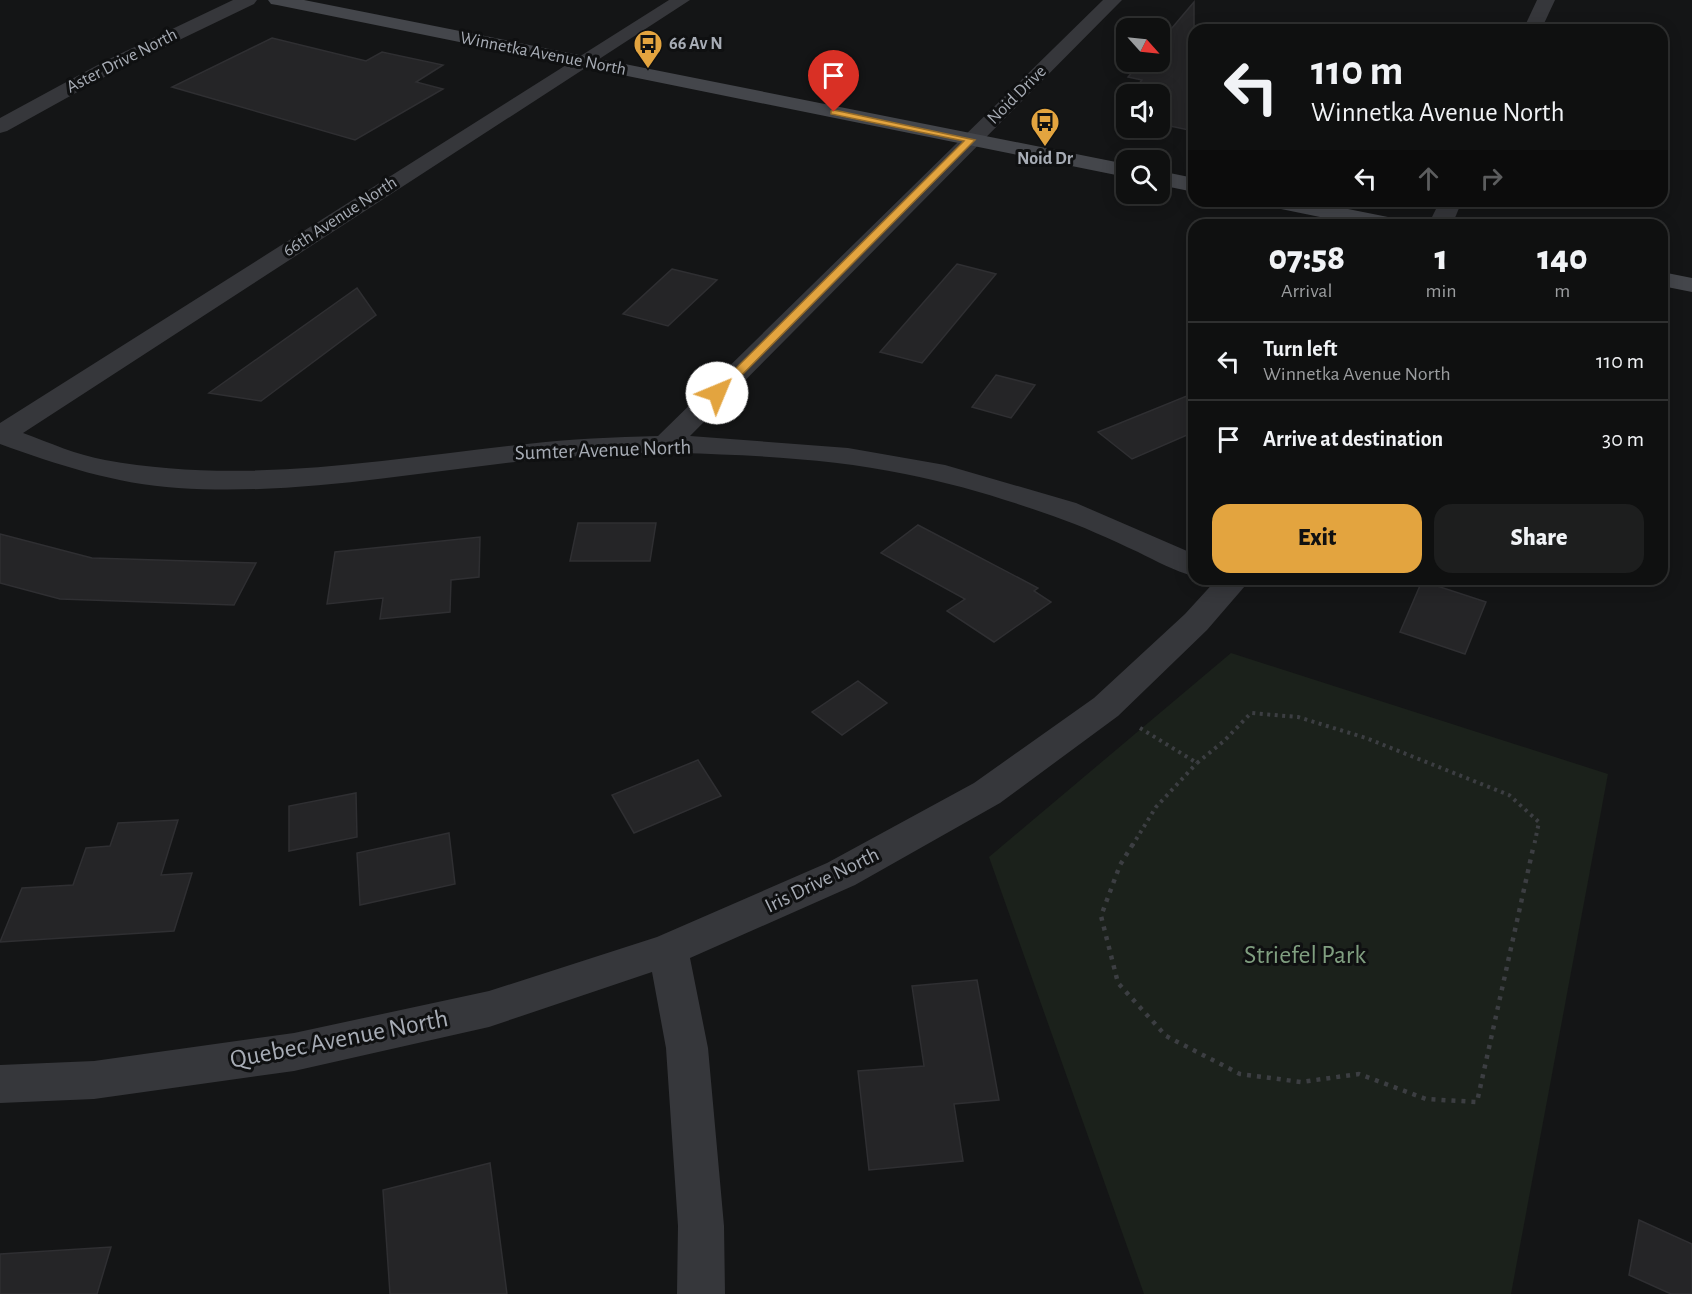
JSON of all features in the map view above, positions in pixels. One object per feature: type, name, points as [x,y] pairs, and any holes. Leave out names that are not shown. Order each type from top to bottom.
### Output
[{"type":"street","name":"Aster Drive North","points":[[0,127],[112,64],[248,0]]},
{"type":"street","name":"Winnetka Avenue North","points":[[277,0],[1116,169]]},
{"type":"street","name":"66th Avenue North","points":[[0,434],[681,0]]},
{"type":"street","name":"Noid Drive","points":[[666,444],[1113,0]]},
{"type":"street","points":[[1535,24],[1546,0]]},
{"type":"street","points":[[1170,180],[1188,184]]},
{"type":"street","points":[[1304,207],[1363,219]]},
{"type":"street","points":[[1668,280],[1692,285]]},
{"type":"street","name":"Sumter Avenue North","points":[[0,434],[103,469],[179,479],[261,482],[345,476],[537,451],[666,444],[823,453],[904,465],[984,484],[1068,511],[1188,563]]},
{"type":"street","name":"Iris Drive North","points":[[668,950],[841,874],[987,793],[1106,707],[1196,622],[1226,585]]},
{"type":"street","points":[[668,950],[687,1048],[701,1226],[701,1294]]},
{"type":"street","name":"Quebec Avenue North","points":[[0,1084],[94,1080],[294,1052],[489,1009],[668,950]]},
{"type":"path","points":[[1106,707],[1197,763]]},
{"type":"path","points":[[1251,713],[1298,717],[1366,738],[1509,795],[1539,822],[1477,1102],[1426,1099],[1359,1074],[1301,1082],[1240,1074],[1166,1036],[1118,983],[1101,916],[1120,865],[1156,807],[1197,763],[1224,741],[1251,713]]},
{"type":"green space","name":"Striefel Park","points":[[1231,653],[1608,774],[1511,1294],[1144,1294],[989,857]]},
{"type":"building","points":[[1194,2],[1194,24],[1188,24],[1188,130],[1170,126],[1170,84],[1139,84],[1142,80],[1128,77],[1132,72],[1170,72],[1170,30]]},
{"type":"building","points":[[272,38],[366,61],[382,52],[443,65],[416,82],[443,89],[355,140],[172,87]]},
{"type":"building","points":[[957,264],[996,274],[922,363],[880,352]]},
{"type":"building","points":[[672,269],[717,280],[668,326],[623,314]]},
{"type":"building","points":[[357,288],[376,315],[261,401],[209,393]]},
{"type":"building","points":[[996,375],[1035,385],[1011,418],[972,407]]},
{"type":"building","points":[[1188,395],[1188,435],[1132,459],[1098,432]]},
{"type":"building","points":[[578,523],[656,523],[650,561],[570,561]]},
{"type":"building","points":[[918,525],[1038,588],[1034,591],[1051,602],[994,642],[947,611],[965,599],[881,553]]},
{"type":"building","points":[[0,534],[92,558],[256,563],[234,605],[60,599],[0,583]]},
{"type":"building","points":[[480,537],[479,577],[451,580],[450,612],[380,619],[383,598],[327,604],[335,552]]},
{"type":"building","points":[[1420,585],[1434,585],[1486,602],[1465,654],[1400,632]]},
{"type":"building","points":[[858,681],[887,703],[842,735],[812,712]]},
{"type":"building","points":[[698,760],[721,796],[634,833],[612,795]]},
{"type":"building","points":[[356,793],[357,837],[289,851],[289,806]]},
{"type":"building","points":[[178,820],[161,875],[192,873],[174,931],[0,942],[22,888],[73,885],[86,848],[110,846],[118,823]]},
{"type":"building","points":[[449,833],[455,884],[360,905],[357,853]]},
{"type":"building","points":[[977,980],[999,1100],[954,1104],[963,1161],[869,1170],[858,1071],[924,1066],[912,986]]},
{"type":"building","points":[[490,1163],[507,1294],[390,1294],[383,1190]]},
{"type":"building","points":[[1639,1220],[1692,1244],[1692,1294],[1671,1294],[1629,1275]]},
{"type":"building","points":[[111,1247],[97,1294],[0,1294],[0,1254]]},
{"type":"place","name":"66 Av N","points":[[648,70]]},
{"type":"place","name":"Noid Dr","points":[[1045,148]]},
{"type":"route","points":[[717,393],[971,140],[834,112]]}]
